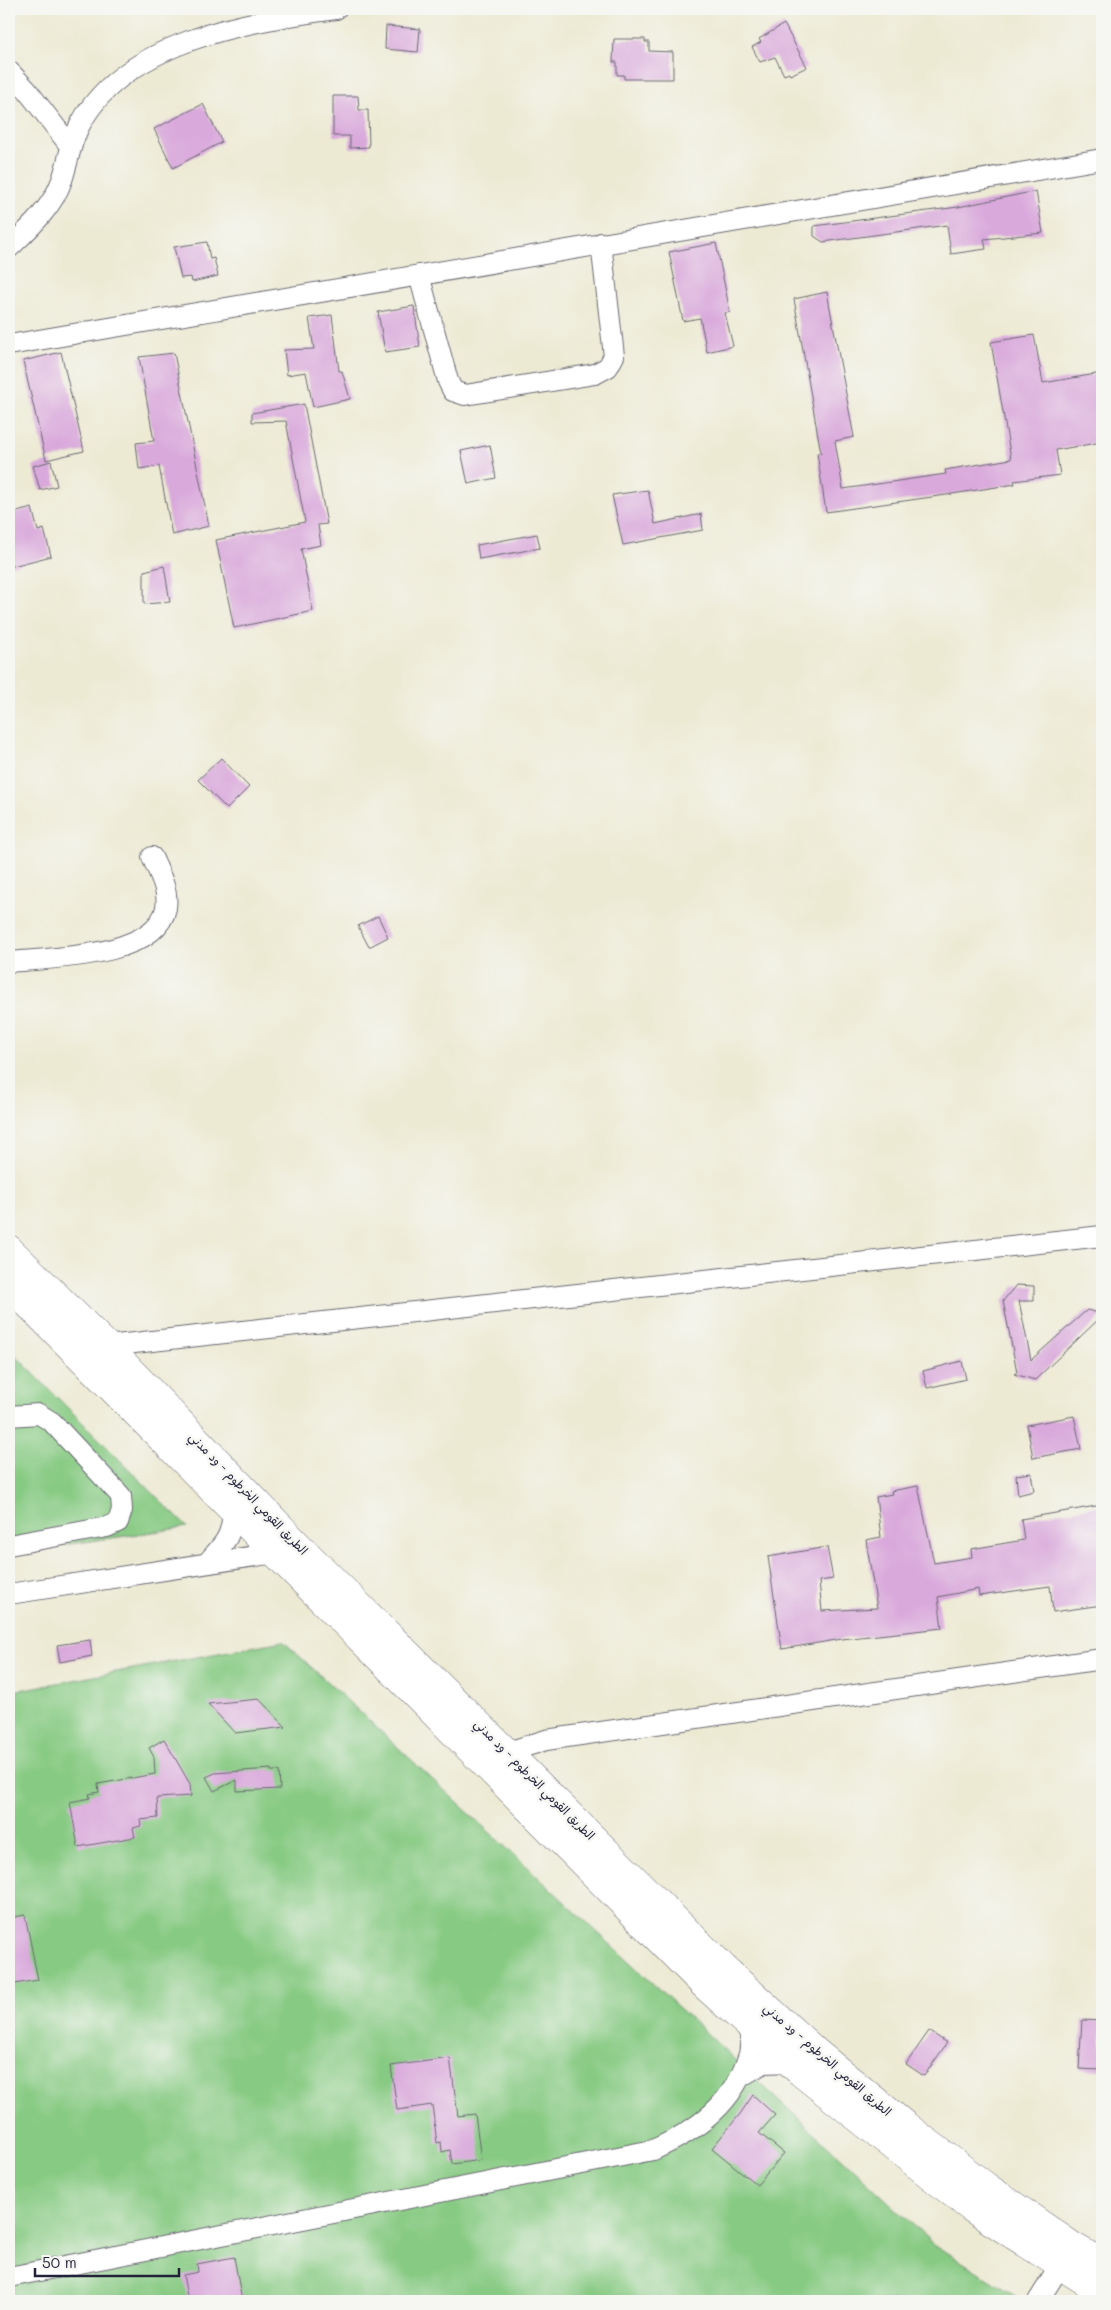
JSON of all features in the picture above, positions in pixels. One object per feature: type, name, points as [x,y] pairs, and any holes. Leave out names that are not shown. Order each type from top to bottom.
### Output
[{"type":"highway","name":"الطريق القومي الخرطوم - ود مدني","points":[[9,1249],[107,1346],[293,1540],[498,1758],[690,1971],[788,2062],[972,2208],[1102,2292]]},
{"type":"highway","name":"الطريق القومي الخرطوم - ود مدني","points":[[9,1284],[275,1553],[815,2051],[905,2125],[987,2187],[1071,2245],[1102,2263]]},
{"type":"street","points":[[9,248],[50,204],[62,182],[71,147],[89,111],[104,92],[122,76],[170,48],[200,37],[274,18],[324,9]]},
{"type":"street","points":[[9,71],[26,89],[71,147]]},
{"type":"street","points":[[9,345],[1102,159]]},
{"type":"street","points":[[419,275],[448,381],[453,391],[465,395],[595,374],[608,367],[614,356],[601,243]]},
{"type":"street","points":[[9,962],[114,950],[146,936],[162,920],[166,906],[165,888],[152,857]]},
{"type":"street","points":[[107,1346],[1102,1236]]},
{"type":"street","points":[[9,1416],[39,1414],[52,1422],[121,1496],[122,1510],[118,1522],[107,1527],[9,1545]]},
{"type":"street","points":[[207,1563],[227,1540],[232,1531],[233,1511]]},
{"type":"street","points":[[9,1594],[275,1553]]},
{"type":"street","points":[[498,1758],[546,1740],[618,1728],[747,1712],[1102,1660]]},
{"type":"street","points":[[9,2277],[653,2150],[683,2137],[698,2127],[727,2098],[740,2077],[749,2052],[750,2026]]},
{"type":"street","points":[[740,2077],[764,2063],[788,2062]]},
{"type":"street","points":[[1038,2301],[1060,2266]]},
{"type":"green space","points":[[9,1349],[187,1527],[9,1553]]},
{"type":"green space","points":[[283,1641],[934,2244],[1024,2301],[9,2301],[9,1692]]},
{"type":"building","points":[[784,24],[807,67],[790,75],[789,73],[784,75],[775,57],[760,62],[752,47],[761,42],[759,39]]},
{"type":"building","points":[[386,26],[420,29],[418,52],[385,49]]},
{"type":"building","points":[[614,39],[645,39],[645,42],[649,42],[649,51],[673,52],[673,79],[624,79],[624,75],[617,75],[617,62],[613,62]]},
{"type":"building","points":[[333,96],[358,96],[359,110],[368,110],[369,147],[350,148],[350,136],[333,136]]},
{"type":"building","points":[[203,104],[222,142],[173,168],[154,129]]},
{"type":"building","points":[[1036,191],[1043,233],[984,239],[986,249],[951,254],[947,225],[823,242],[814,236],[814,226],[958,207]]},
{"type":"building","points":[[207,242],[210,259],[214,258],[218,276],[192,282],[191,277],[181,278],[174,247]]},
{"type":"building","points":[[716,243],[730,312],[725,313],[733,346],[707,352],[700,318],[683,321],[669,252]]},
{"type":"building","points":[[827,292],[854,437],[835,441],[843,489],[946,474],[945,470],[1011,459],[991,342],[1034,335],[1043,383],[1102,373],[1102,442],[1056,450],[1060,475],[1014,481],[1015,484],[946,495],[826,512],[817,453],[821,453],[794,299]]},
{"type":"building","points":[[414,306],[420,347],[385,352],[378,312]]},
{"type":"building","points":[[332,315],[339,371],[342,371],[350,399],[313,407],[306,372],[287,375],[284,350],[314,349],[309,318]]},
{"type":"building","points":[[61,352],[84,451],[46,460],[23,361]]},
{"type":"building","points":[[174,353],[209,526],[172,535],[159,466],[139,469],[136,443],[154,441],[139,357]]},
{"type":"building","points":[[304,404],[327,524],[318,525],[321,545],[301,549],[313,611],[234,628],[216,540],[305,522],[286,421],[252,422],[252,413]]},
{"type":"building","points":[[490,445],[496,478],[468,484],[461,451]]},
{"type":"building","points":[[51,461],[57,486],[40,490],[33,466]]},
{"type":"building","points":[[648,490],[655,524],[701,514],[703,530],[623,545],[612,495]]},
{"type":"building","points":[[32,508],[38,531],[44,529],[51,556],[9,567],[9,514]]},
{"type":"building","points":[[537,534],[540,548],[479,559],[477,545]]},
{"type":"building","points":[[164,566],[170,602],[144,604],[144,571]]},
{"type":"building","points":[[221,758],[249,787],[227,809],[198,780]]},
{"type":"building","points":[[378,916],[388,937],[369,947],[358,926]]},
{"type":"building","points":[[1016,1285],[1034,1286],[1034,1301],[1019,1301],[1031,1360],[1087,1310],[1102,1314],[1035,1380],[1014,1374],[1017,1372],[1003,1301]]},
{"type":"building","points":[[962,1361],[966,1379],[927,1388],[923,1371]]},
{"type":"building","points":[[1074,1416],[1081,1449],[1033,1458],[1027,1425]]},
{"type":"building","points":[[1031,1473],[1034,1491],[1018,1495],[1016,1475]]},
{"type":"building","points":[[918,1486],[934,1563],[972,1557],[971,1549],[1024,1540],[1021,1519],[1102,1505],[1102,1605],[1053,1612],[1050,1586],[979,1596],[978,1589],[938,1597],[942,1628],[842,1639],[782,1649],[768,1557],[827,1547],[833,1579],[819,1581],[822,1611],[877,1608],[866,1540],[881,1537],[876,1497],[892,1494],[891,1491]]},
{"type":"building","points":[[90,1640],[92,1656],[60,1662],[57,1645]]},
{"type":"building","points":[[259,1699],[286,1727],[235,1733],[208,1704]]},
{"type":"building","points":[[164,1739],[190,1784],[191,1796],[157,1798],[158,1818],[140,1820],[141,1826],[133,1828],[135,1837],[78,1847],[70,1802],[90,1798],[89,1794],[99,1792],[98,1784],[155,1774],[154,1757],[149,1748]]},
{"type":"building","points":[[271,1769],[271,1771],[279,1771],[280,1789],[237,1791],[237,1780],[214,1791],[206,1777],[215,1773]]},
{"type":"building","points":[[25,1915],[38,1980],[9,1985],[9,1918]]},
{"type":"building","points":[[1082,2020],[1102,2021],[1102,2070],[1079,2069]]},
{"type":"building","points":[[929,2031],[947,2043],[924,2076],[906,2064]]},
{"type":"building","points":[[450,2058],[458,2116],[475,2114],[481,2160],[452,2164],[450,2150],[442,2152],[441,2142],[437,2143],[432,2105],[397,2110],[391,2066]]},
{"type":"building","points":[[753,2095],[775,2115],[759,2133],[784,2153],[757,2185],[712,2148]]},
{"type":"building","points":[[234,2257],[242,2301],[188,2301],[183,2275],[198,2272],[197,2264]]}]
